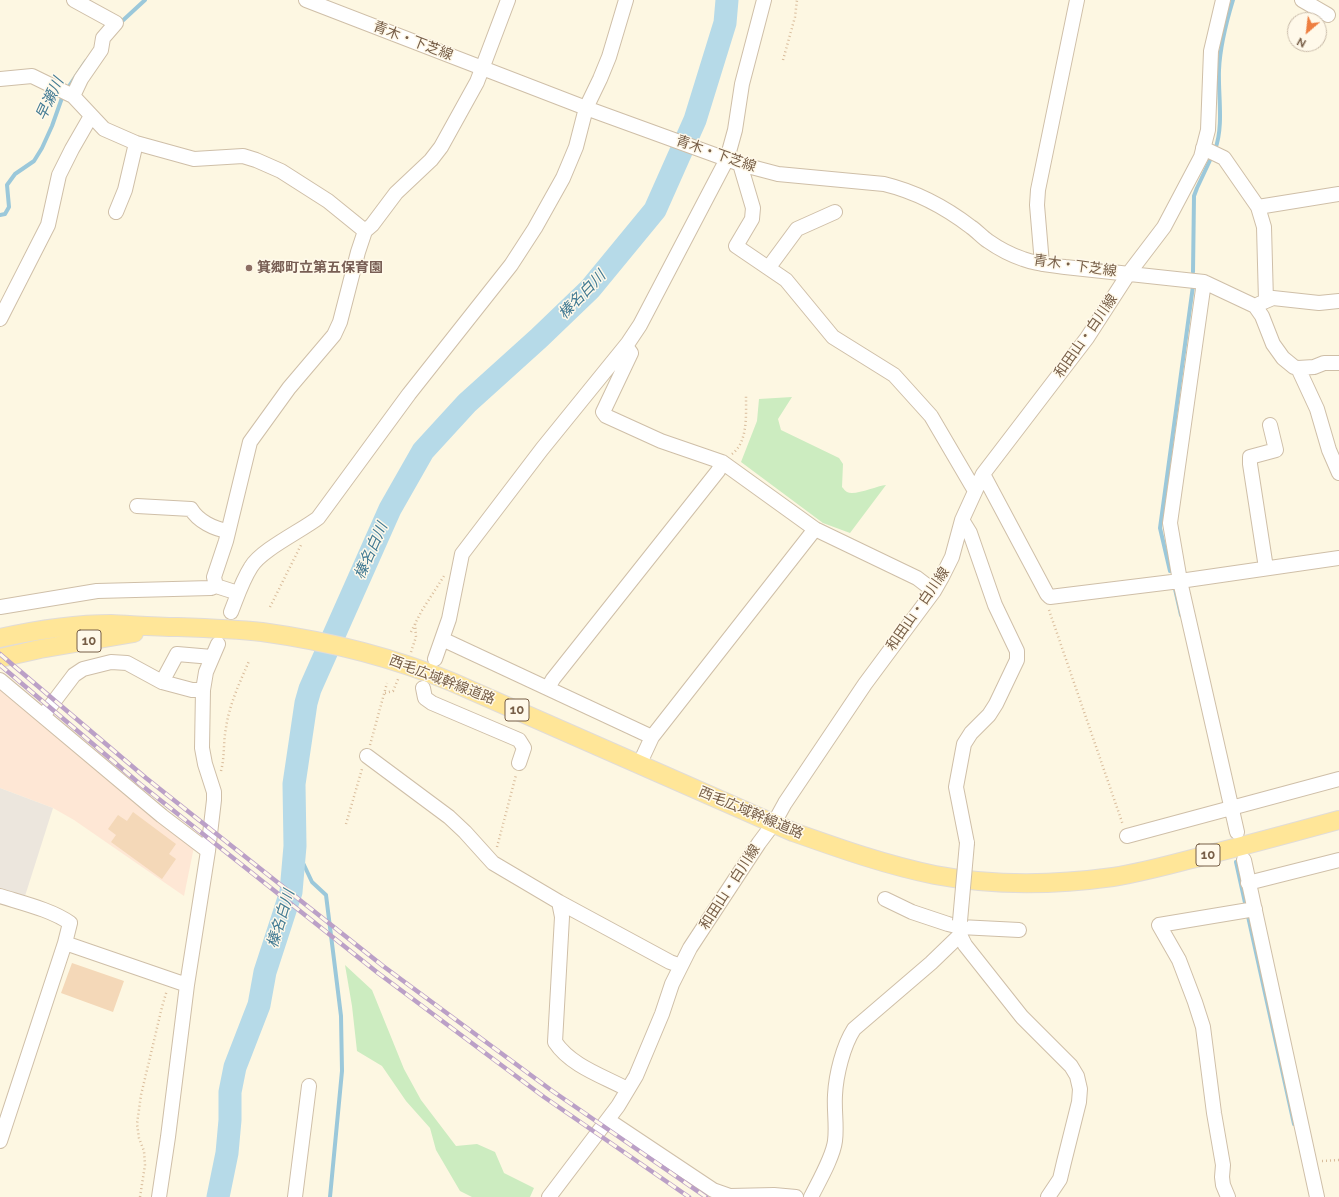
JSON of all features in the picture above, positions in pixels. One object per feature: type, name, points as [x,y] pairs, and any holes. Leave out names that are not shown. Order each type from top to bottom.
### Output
[{"type":"main road","name":"西毛広域幹線道路","points":[[0,638],[80,625],[110,624],[262,632],[346,648],[423,670],[467,688],[794,832],[882,863],[936,875],[1020,883],[1083,880],[1114,876],[1160,868],[1339,820]]},
{"type":"main road","name":"西毛広域幹線道路","points":[[0,658],[40,649],[124,634],[178,628]]},
{"type":"street","points":[[67,93],[81,79],[116,23],[74,0]]},
{"type":"street","name":"青木・下芝線","points":[[306,0],[325,3],[483,68],[592,110],[740,164],[778,174],[884,184],[918,194],[936,203],[972,227],[988,241],[1024,259],[1042,264],[1204,282],[1260,303]]},
{"type":"street","points":[[216,586],[214,577],[228,531],[250,442],[289,388],[334,335],[340,322],[365,231],[372,225],[396,193],[431,160],[441,147],[477,82],[508,0]]},
{"type":"street","points":[[231,612],[251,566],[264,553],[318,518],[409,394],[511,266],[563,178],[592,110],[600,79],[609,57],[626,0]]},
{"type":"street","points":[[435,659],[449,619],[462,554],[542,449],[626,346],[640,324],[735,130],[742,84],[764,0]]},
{"type":"street","points":[[1042,264],[1037,205],[1038,190],[1076,0]]},
{"type":"street","name":"和田山・白川線","points":[[550,1197],[618,1106],[636,1076],[672,984],[690,948],[865,684],[934,591],[952,557],[962,520],[983,474],[1087,338],[1129,274],[1164,227],[1204,149],[1208,130],[1210,51],[1223,0]]},
{"type":"street","points":[[1302,0],[1328,15]]},
{"type":"street","points":[[0,79],[32,76],[67,93],[104,129],[136,143],[194,159],[242,156],[256,160],[281,171],[328,201],[365,231]]},
{"type":"street","points":[[0,320],[48,225],[59,175],[72,148],[91,116]]},
{"type":"street","points":[[116,212],[125,190],[136,143]]},
{"type":"street","points":[[1204,149],[1224,158],[1258,207],[1264,227],[1260,303],[1262,316],[1273,344],[1283,358],[1298,368],[1314,367],[1324,363],[1339,363]]},
{"type":"street","points":[[740,164],[753,208],[752,219],[736,246],[786,280],[833,337],[894,375],[931,416],[975,491]]},
{"type":"street","points":[[1258,207],[1339,194]]},
{"type":"street","points":[[769,267],[797,229],[835,212]]},
{"type":"street","points":[[1204,282],[1170,523],[1180,581],[1237,832]]},
{"type":"street","points":[[1260,303],[1273,298],[1319,303],[1339,300]]},
{"type":"street","points":[[626,346],[631,353],[603,412],[606,416],[662,441],[722,462],[815,529],[917,578],[934,591]]},
{"type":"street","points":[[1298,368],[1317,410],[1328,450],[1339,473]]},
{"type":"street","points":[[1266,568],[1250,457],[1276,450],[1270,424]]},
{"type":"street","points":[[548,688],[558,673],[718,471],[722,462]]},
{"type":"street","points":[[983,474],[1050,597],[1180,581],[1339,558]]},
{"type":"street","points":[[137,506],[191,509],[198,519],[221,530],[228,531]]},
{"type":"street","points":[[962,520],[970,533],[994,605],[1017,651],[1017,660],[996,704],[989,715],[971,733],[964,744],[956,787],[967,843],[960,928],[965,945],[1022,1017],[1072,1066],[1077,1076],[1080,1089],[1079,1102],[1060,1179],[1048,1197]]},
{"type":"street","points":[[639,765],[652,737],[815,529]]},
{"type":"street","points":[[0,607],[97,592],[211,588],[216,586],[238,593]]},
{"type":"street","points":[[442,639],[652,737]]},
{"type":"street","points":[[159,1197],[187,985],[208,851],[214,800],[214,792],[205,764],[202,748],[203,690],[206,672],[218,644]]},
{"type":"street","points":[[162,682],[177,654],[212,658]]},
{"type":"street","points":[[43,716],[74,675],[83,669],[111,662],[127,663],[162,682],[192,690],[203,690]]},
{"type":"street","points":[[0,680],[162,816],[208,851]]},
{"type":"street","points":[[423,688],[425,698],[432,703],[519,740],[524,748],[519,763]]},
{"type":"street","points":[[367,756],[449,817],[493,863],[559,902],[670,962],[682,966]]},
{"type":"street","points":[[1127,836],[1339,779]]},
{"type":"street","points":[[1244,860],[1317,1197]]},
{"type":"street","points":[[1248,883],[1339,860]]},
{"type":"street","points":[[0,896],[65,919],[70,923],[65,944],[0,1141]]},
{"type":"street","points":[[885,899],[912,912],[960,928],[1019,930]]},
{"type":"street","points":[[559,902],[562,917],[555,1042],[561,1051],[573,1061],[627,1089]]},
{"type":"street","points":[[1228,1197],[1223,1185],[1223,1164],[1214,1113],[1203,1027],[1179,960],[1159,925],[1254,909]]},
{"type":"street","points":[[811,1197],[833,1151],[836,1128],[836,1083],[849,1036],[854,1029],[931,963],[960,928]]},
{"type":"street","points":[[65,944],[187,985]]},
{"type":"street","points":[[295,1197],[309,1086]]},
{"type":"street","points":[[608,1120],[713,1190],[730,1196],[774,1195],[796,1197]]},
{"type":"path","points":[[782,60],[795,17],[797,0]]},
{"type":"path","points":[[722,462],[737,450],[743,437],[746,420],[746,396]]},
{"type":"path","points":[[270,607],[313,522]]},
{"type":"path","points":[[411,632],[445,574]]},
{"type":"path","points":[[1050,597],[1049,608],[1127,836]]},
{"type":"path","points":[[412,650],[416,637],[415,623]]},
{"type":"path","points":[[214,792],[221,770],[230,708],[249,661]]},
{"type":"path","points":[[385,693],[393,691],[399,678]]},
{"type":"path","points":[[346,824],[387,683]]},
{"type":"path","points":[[493,863],[519,763]]},
{"type":"path","points":[[140,1197],[145,1165],[144,1151],[139,1138],[137,1124],[141,1095],[162,1007],[171,980]]},
{"type":"path","points":[[1310,1162],[1339,1160]]},
{"type":"shaded area","points":[[0,686],[194,847],[184,896],[74,820],[53,808],[0,788]]},
{"type":"shaded area","points":[[0,788],[53,808],[25,896],[0,889]]},
{"type":"green space","points":[[792,397],[778,419],[781,430],[839,458],[843,464],[842,487],[847,492],[855,493],[886,485],[850,533],[823,523],[741,462],[757,421],[759,399]]},
{"type":"green space","points":[[345,965],[372,990],[404,1069],[421,1100],[456,1146],[477,1144],[495,1152],[504,1173],[534,1188],[530,1197],[472,1197],[460,1191],[436,1150],[430,1128],[406,1101],[382,1066],[357,1051],[352,1006]]},
{"type":"building","points":[[133,812],[176,844],[169,854],[176,859],[162,879],[111,842],[116,835],[108,829],[118,815],[127,821]]},
{"type":"building","points":[[72,963],[124,981],[113,1012],[61,993]]},
{"type":"waterway","name":"早瀬川","points":[[119,24],[145,0]]},
{"type":"waterway","name":"榛名白川","points":[[218,1197],[227,1153],[230,1120],[230,1092],[235,1067],[259,1005],[265,972],[291,892],[295,846],[294,784],[306,703],[310,689],[390,509],[423,451],[467,403],[539,338],[590,289],[655,210],[695,120],[725,23],[727,0]]},
{"type":"waterway","points":[[1215,150],[1218,140],[1220,121],[1219,70],[1222,43],[1233,0]]},
{"type":"waterway","name":"早瀬川","points":[[0,215],[5,214],[9,207],[7,185],[15,174],[34,161],[52,126],[63,95],[86,61]]},
{"type":"waterway","points":[[1193,272],[1194,196],[1212,156]]},
{"type":"waterway","points":[[1170,571],[1160,528],[1193,286]]},
{"type":"waterway","points":[[1175,589],[1181,615]]},
{"type":"waterway","points":[[295,846],[312,882],[326,895],[341,1016],[342,1071],[330,1197]]},
{"type":"waterway","points":[[1236,862],[1294,1124]]},
{"type":"railway","points":[[0,654],[146,778],[383,966],[551,1090],[706,1197]]},
{"type":"railway","points":[[0,665],[140,784],[378,973],[544,1097],[689,1197]]},
{"type":"place","name":"箕郷町立第五保育園","points":[[249,268]]}]
